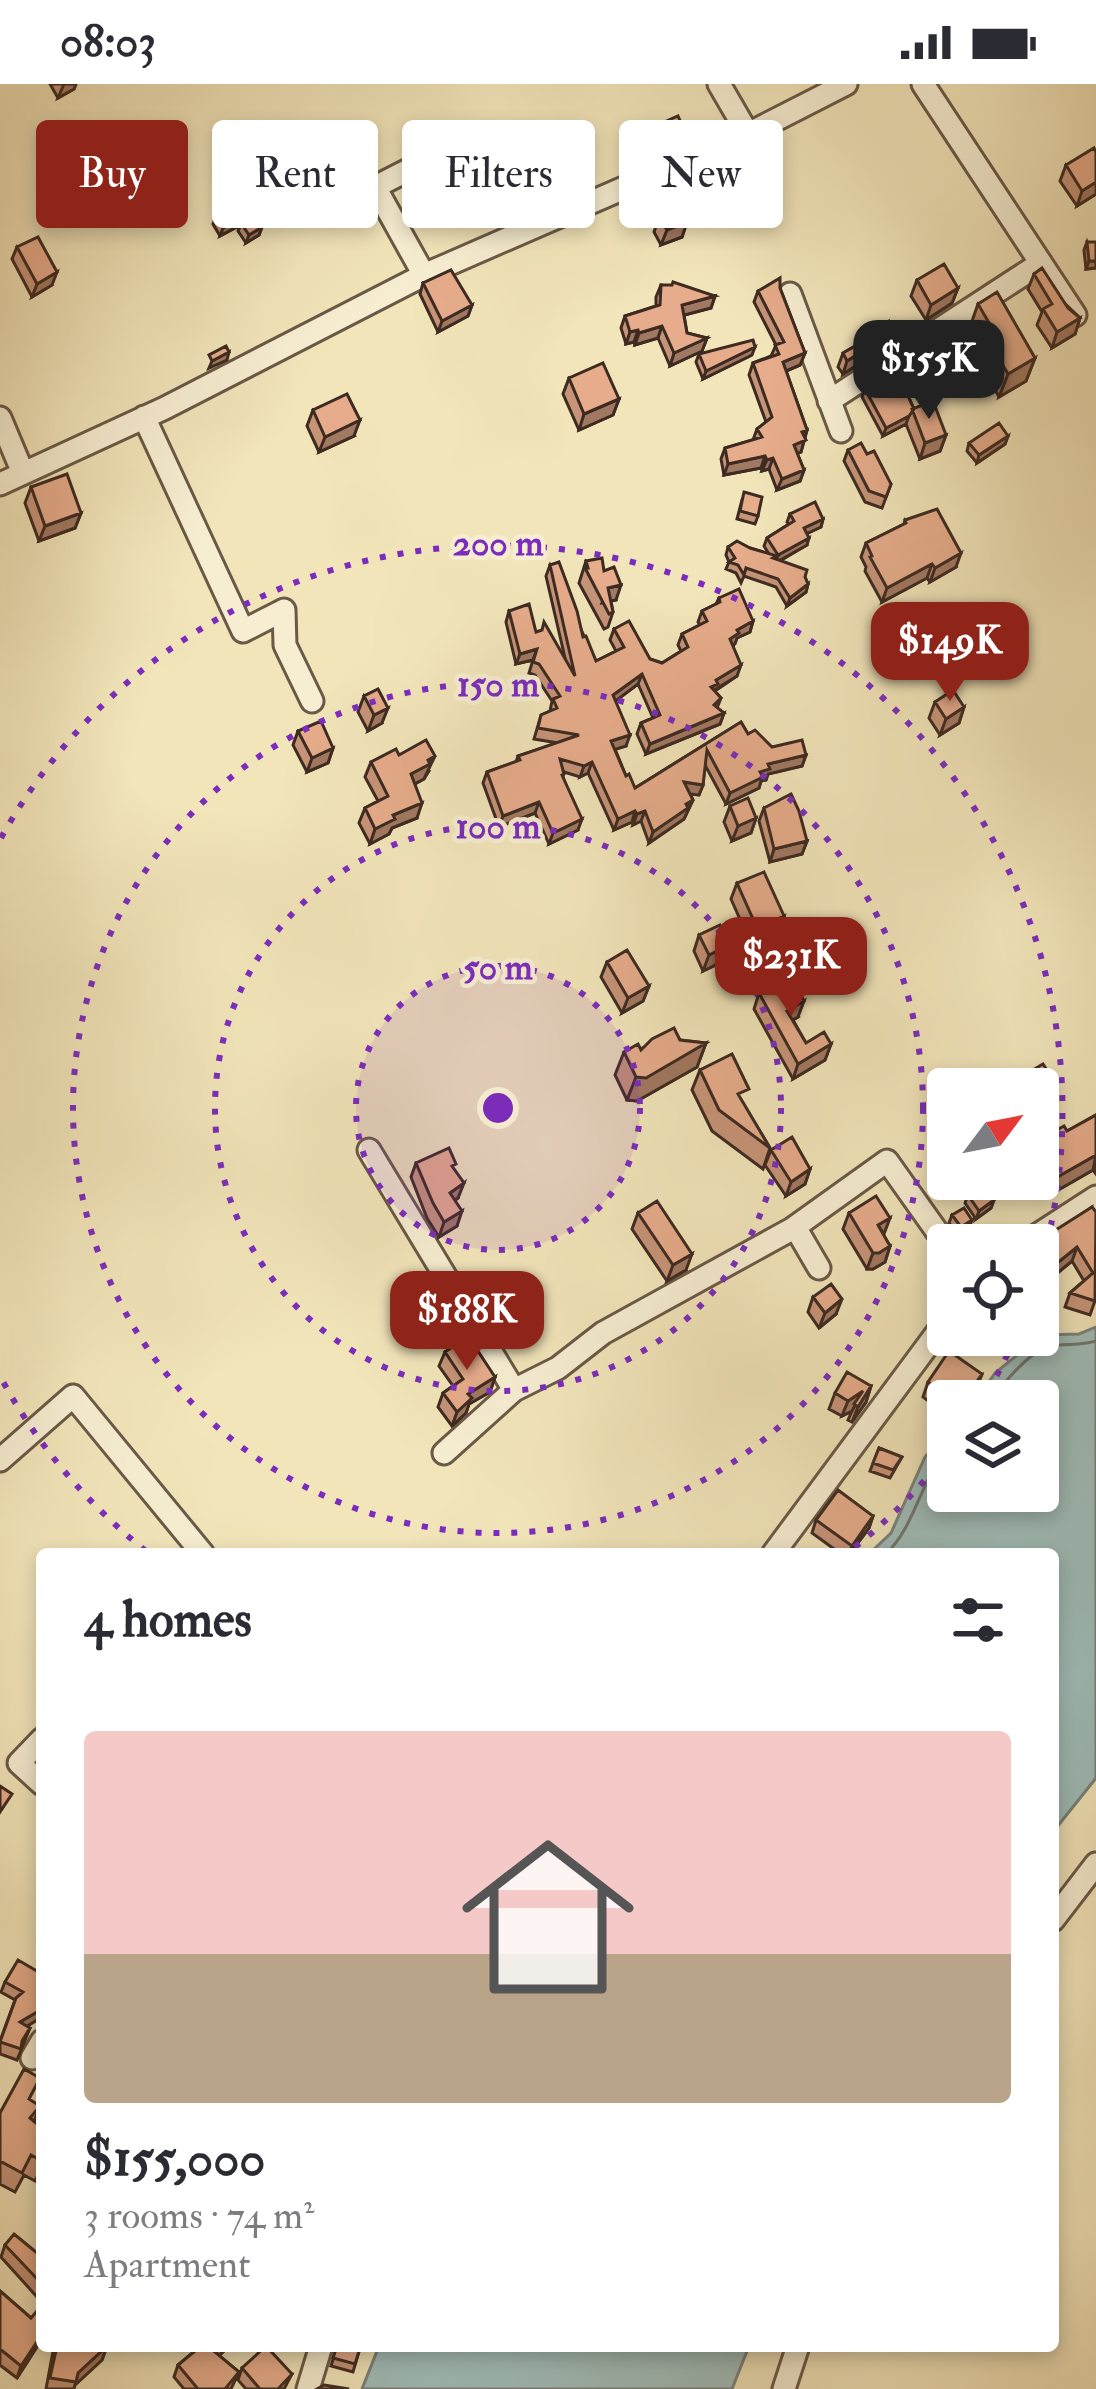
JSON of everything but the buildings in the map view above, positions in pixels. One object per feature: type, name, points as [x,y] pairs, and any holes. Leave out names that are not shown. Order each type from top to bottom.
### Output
[{"type":"street","points":[[719,84],[740,120]]},
{"type":"street","points":[[775,120],[846,84]]},
{"type":"street","points":[[923,84],[1076,315]]},
{"type":"street","points":[[402,174],[375,188],[424,275]]},
{"type":"street","points":[[0,484],[424,275],[619,190]]},
{"type":"street","points":[[829,401],[1041,263]]},
{"type":"street","points":[[790,294],[841,431]]},
{"type":"street","points":[[144,417],[243,631],[284,610],[285,645],[311,701]]},
{"type":"street","points":[[0,418],[23,473]]},
{"type":"street","points":[[369,1150],[514,1390]]},
{"type":"street","points":[[444,1454],[514,1390],[558,1368],[603,1334],[795,1227],[887,1161],[932,1224]]},
{"type":"street","points":[[1054,1224],[1096,1196]]},
{"type":"street","points":[[795,1227],[819,1268]]},
{"type":"street","points":[[776,1548],[927,1346]]},
{"type":"street","points":[[0,1460],[73,1396],[198,1548]]},
{"type":"street","points":[[36,1746],[20,1763],[36,1778]]},
{"type":"street","points":[[1059,1912],[1096,1864]]},
{"type":"street","points":[[308,2389],[319,2352]]},
{"type":"street","points":[[784,2389],[796,2352]]},
{"type":"water","points":[[1096,1327],[1096,1778],[1059,1824],[1059,1548],[875,1548],[891,1533],[927,1455],[927,1512],[1059,1512],[1059,1380],[990,1380],[1016,1356],[1059,1356],[1059,1335]]},
{"type":"water","points":[[377,2352],[747,2352],[732,2389],[362,2389]]}]
